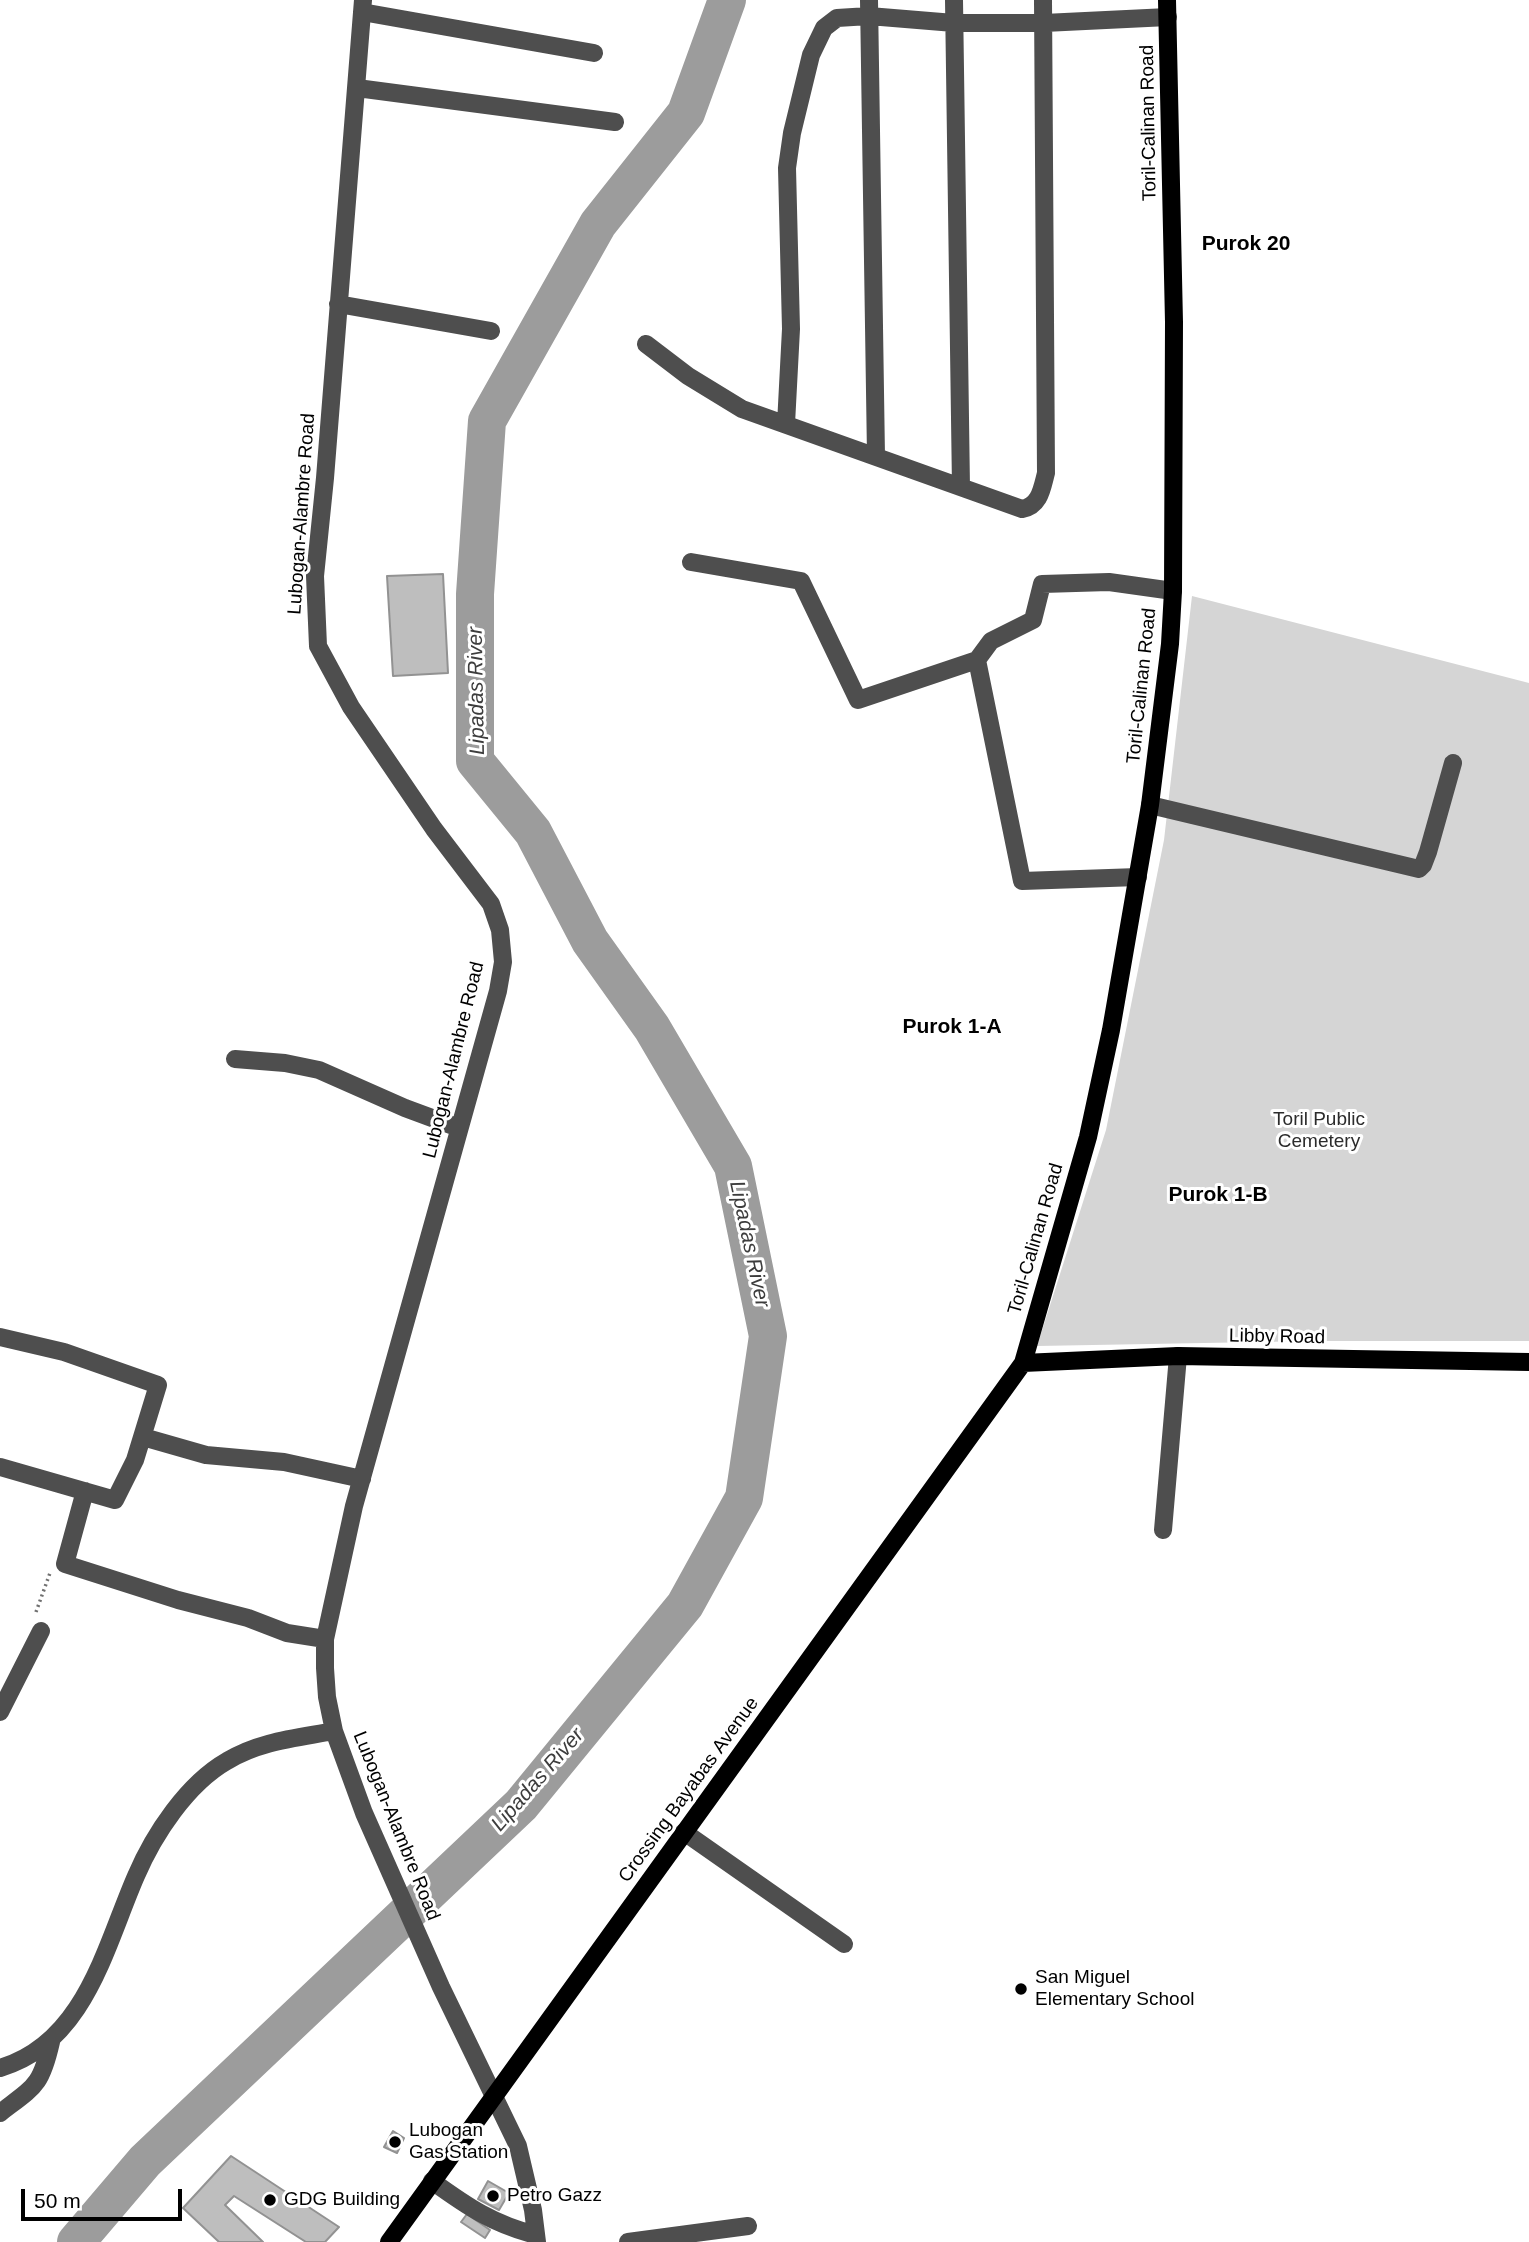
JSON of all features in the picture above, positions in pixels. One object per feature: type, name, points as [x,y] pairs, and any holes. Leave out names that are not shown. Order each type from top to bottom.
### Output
[{"type":"main road","name":"Toril-Calinan Road","points":[[1023,1363],[1098,1093],[1150,805],[1170,644],[1173,591],[1174,323],[1168,8]]},
{"type":"main road","name":"Libby Road","points":[[1023,1363],[1178,1356],[1529,1362]]},
{"type":"main road","name":"Crossing Bayabas Avenue","points":[[389,2242],[1023,1363]]},
{"type":"street","points":[[954,0],[961,487]]},
{"type":"street","points":[[646,344],[688,376],[742,409],[1022,509],[1035,503],[1041,493],[1046,472],[1044,0]]},
{"type":"street","points":[[362,6],[594,53]]},
{"type":"street","name":"Lubogan-Alambre Road","points":[[362,6],[315,576],[318,646],[351,707],[434,828],[491,904],[500,930],[503,962],[498,991],[362,1479],[337,1580],[326,1639],[327,1697],[334,1731],[360,1802],[441,1987],[522,2158],[537,2239]]},
{"type":"street","points":[[869,8],[876,457]]},
{"type":"street","points":[[786,425],[791,329],[787,168],[792,133],[811,55],[824,28],[837,18],[869,8],[954,23],[1044,23],[1168,8]]},
{"type":"street","points":[[357,88],[615,122]]},
{"type":"street","points":[[338,304],[491,331]]},
{"type":"street","points":[[691,562],[801,581],[858,700],[977,660],[991,641],[1033,620],[1042,584],[1109,582],[1173,591]]},
{"type":"street","points":[[977,660],[1022,881],[1138,877]]},
{"type":"street","points":[[1150,805],[1419,869],[1428,852],[1453,763]]},
{"type":"street","points":[[235,1059],[285,1063],[319,1070],[405,1108],[459,1128]]},
{"type":"street","points":[[0,1337],[64,1352],[158,1385],[135,1460],[115,1500],[0,1467]]},
{"type":"street","points":[[1163,1530],[1178,1356]]},
{"type":"street","points":[[143,1437],[206,1455],[284,1462],[362,1479]]},
{"type":"street","points":[[85,1491],[65,1564],[178,1600],[248,1618],[287,1633],[326,1639]]},
{"type":"street","points":[[0,1712],[41,1631]]},
{"type":"street","points":[[0,2113],[39,2081],[51,2042],[100,1969],[136,1875],[179,1805],[200,1782],[225,1762],[247,1750],[271,1742],[334,1731]]},
{"type":"street","points":[[684,1832],[844,1944]]},
{"type":"street","points":[[0,2068],[31,2055],[51,2042]]},
{"type":"street","points":[[432,2181],[469,2207],[507,2228],[537,2239]]},
{"type":"street","points":[[628,2242],[748,2226]]},
{"type":"path","points":[[41,1631],[35,1618],[46,1581],[54,1567],[65,1564]]},
{"type":"green space","name":"Toril Public Cemetery","points":[[1192,596],[1529,683],[1529,1341],[1316,1341],[1037,1346],[1106,1130],[1164,840]]},
{"type":"building","points":[[443,574],[448,673],[393,676],[387,576]]},
{"type":"building","name":"Lubogan Gas Station","points":[[393,2131],[404,2138],[397,2153],[384,2147]]},
{"type":"building","name":"GDG Building","points":[[231,2156],[339,2227],[325,2242],[306,2242],[234,2196],[225,2205],[263,2242],[219,2242],[183,2208]]},
{"type":"building","name":"Petro Gazz","points":[[488,2181],[509,2193],[499,2210],[478,2199]]},
{"type":"building","points":[[467,2214],[490,2230],[485,2238],[461,2222]]},
{"type":"waterway","name":"Lipadas River","points":[[76,2242],[145,2161],[521,1805],[685,1605],[744,1498],[768,1336],[733,1166],[652,1028],[590,941],[533,832],[475,761],[475,594],[487,421],[598,224],[686,113],[727,0]]},
{"type":"place","name":"San Miguel Elementary School","points":[[1021,1989]]},
{"type":"place","name":"Lubogan Gas Station","points":[[395,2142]]},
{"type":"place","name":"Petro Gazz","points":[[493,2196]]},
{"type":"place","name":"GDG Building","points":[[270,2200]]},
{"type":"district","name":"Purok 20","points":[[1246,244]]},
{"type":"district","name":"Purok 1-A","points":[[952,1027]]},
{"type":"district","name":"Purok 1-B","points":[[1218,1195]]}]
